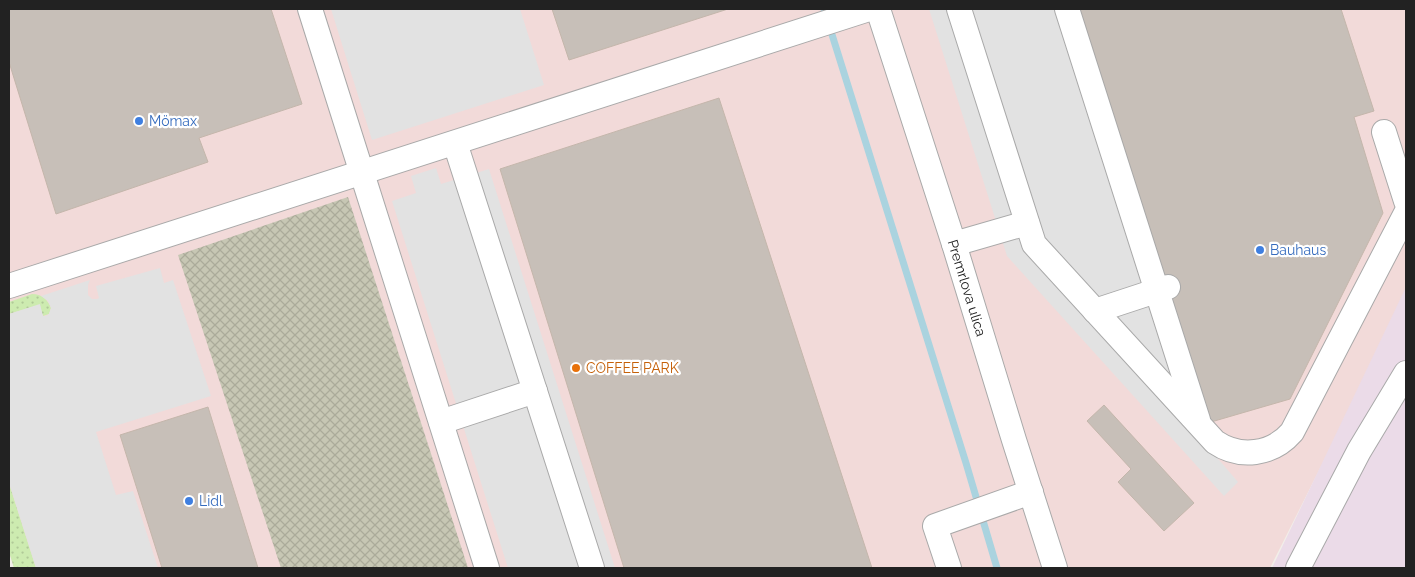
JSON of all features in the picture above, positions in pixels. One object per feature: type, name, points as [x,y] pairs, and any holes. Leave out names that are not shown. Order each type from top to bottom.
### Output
[{"type":"street","points":[[310,9],[487,568]]},
{"type":"street","points":[[9,286],[869,9]]},
{"type":"street","name":"Premrlova ulica","points":[[878,9],[954,244],[1055,568]]},
{"type":"street","points":[[959,9],[1034,244],[1200,427],[1225,449],[1250,453],[1273,447],[1285,440],[1299,419],[1406,213]]},
{"type":"street","points":[[1067,9],[1163,289],[1200,427]]},
{"type":"street","points":[[1384,132],[1406,201]]},
{"type":"street","points":[[455,143],[592,568]]},
{"type":"street","points":[[954,244],[1027,223]]},
{"type":"street","points":[[1095,310],[1163,289]]},
{"type":"street","points":[[1298,568],[1359,451],[1406,373]]},
{"type":"street","points":[[441,422],[535,391]]},
{"type":"street","points":[[949,568],[936,526],[1031,492]]},
{"type":"shaded area","points":[[9,9],[1406,9],[1406,297],[1270,568],[14,568],[9,552]]},
{"type":"shaded area","points":[[331,9],[520,9],[544,85],[372,140]]},
{"type":"shaded area","points":[[929,9],[1057,9],[1189,425],[1238,482],[1224,496],[1007,256]]},
{"type":"shaded area","points":[[436,168],[441,184],[489,169],[615,568],[508,568],[392,201],[416,193],[411,176]]},
{"type":"shaded area","points":[[348,197],[468,568],[281,568],[178,255]]},
{"type":"shaded area","points":[[160,268],[164,283],[173,280],[211,396],[96,432],[116,495],[133,491],[158,568],[36,568],[9,483],[9,314],[40,304],[43,316],[46,316],[51,308],[48,301],[41,296],[90,280],[88,295],[92,299],[97,299],[99,298],[96,286]]},
{"type":"shaded area","points":[[1406,287],[1406,568],[1272,568]]},
{"type":"green space","points":[[32,294],[42,296],[48,302],[51,308],[49,314],[43,316],[39,305],[9,314],[9,302]]},
{"type":"green space","points":[[9,483],[36,568],[14,568],[9,552]]},
{"type":"building","name":"Mömax","points":[[9,9],[271,9],[302,104],[199,138],[208,162],[56,214],[9,62]]},
{"type":"building","points":[[552,9],[728,9],[569,60]]},
{"type":"building","name":"Bauhaus","points":[[1080,9],[1341,9],[1374,111],[1354,117],[1383,213],[1290,399],[1211,422]]},
{"type":"building","points":[[719,98],[872,568],[624,568],[500,169]]},
{"type":"building","points":[[1104,405],[1194,503],[1164,531],[1118,482],[1131,469],[1087,421]]},
{"type":"building","name":"Lidl","points":[[208,407],[258,568],[162,568],[120,435]]},
{"type":"waterway","points":[[824,9],[997,568]]},
{"type":"place","name":"Mömax","points":[[139,121]]},
{"type":"place","name":"Bauhaus","points":[[1260,250]]},
{"type":"place","name":"COFFEE PARK","points":[[576,368]]},
{"type":"place","name":"Lidl","points":[[189,501]]}]
